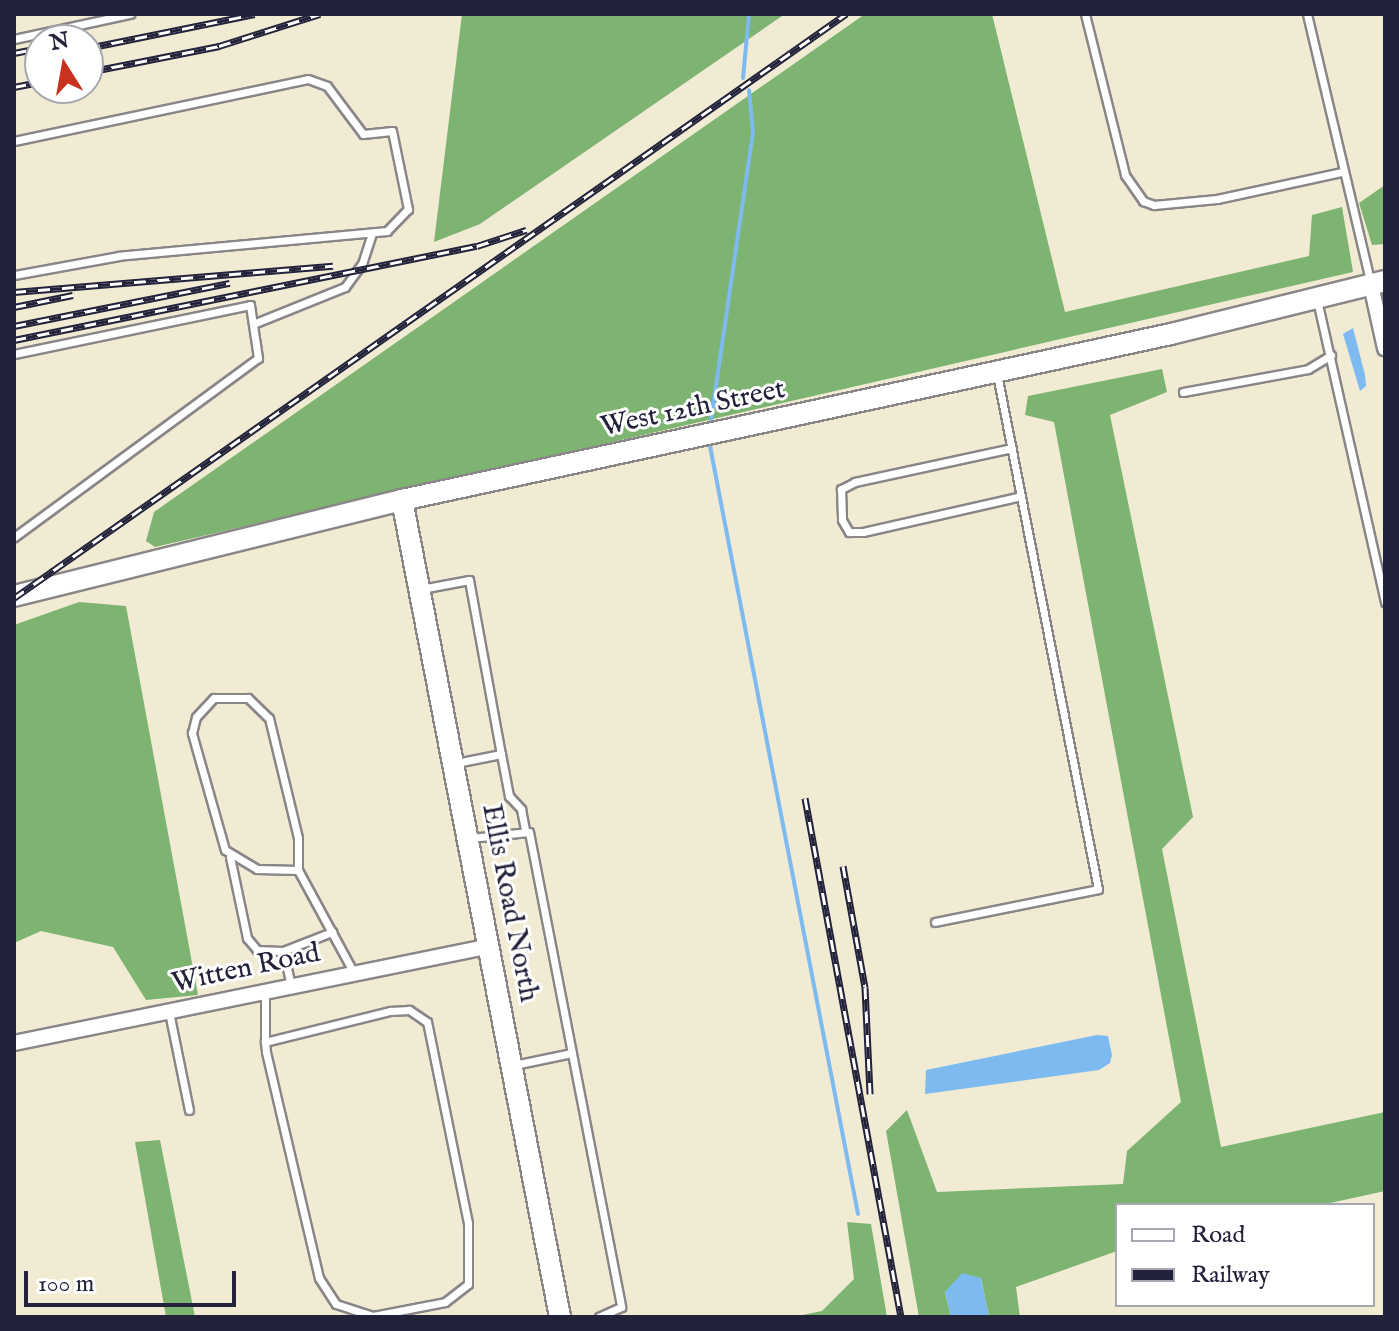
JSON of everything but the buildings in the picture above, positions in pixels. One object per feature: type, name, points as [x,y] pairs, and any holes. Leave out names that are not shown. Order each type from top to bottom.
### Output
[{"type":"street","name":"West 12th Street","points":[[14,596],[402,500],[997,372],[1378,283]]},
{"type":"street","points":[[1378,283],[1385,348]]},
{"type":"street","name":"Ellis Road North","points":[[402,500],[560,1317]]},
{"type":"street","name":"Witten Road","points":[[14,1043],[489,946]]},
{"type":"lane","points":[[14,39],[130,14]]},
{"type":"lane","points":[[1085,14],[1125,175],[1143,201],[1154,205],[1217,199],[1342,172]]},
{"type":"lane","points":[[1307,14],[1342,172],[1378,283]]},
{"type":"lane","points":[[14,141],[308,79],[327,86],[363,134],[392,131],[408,209],[387,231],[119,256],[14,275]]},
{"type":"lane","points":[[253,324],[345,287],[359,270],[372,233]]},
{"type":"lane","points":[[1317,298],[1385,602]]},
{"type":"lane","points":[[14,354],[250,305],[258,358],[14,537]]},
{"type":"lane","points":[[1183,392],[1308,369],[1331,355]]},
{"type":"lane","points":[[935,922],[1098,889],[997,372]]},
{"type":"lane","points":[[1012,448],[855,482],[841,489],[842,520],[849,532],[863,532],[1021,496]]},
{"type":"lane","points":[[420,589],[469,580],[509,796],[521,809],[621,1307],[599,1317]]},
{"type":"lane","points":[[332,932],[283,951],[257,950],[247,938],[230,857],[214,828],[192,733],[203,707],[231,695],[258,704],[269,718],[298,838],[298,870],[332,932],[354,973]]},
{"type":"lane","points":[[454,764],[501,754]]},
{"type":"lane","points":[[468,839],[525,829]]},
{"type":"lane","points":[[230,857],[257,869],[298,870]]},
{"type":"lane","points":[[283,951],[291,986]]},
{"type":"lane","points":[[265,992],[265,1042],[319,1278],[336,1304],[373,1316],[445,1302],[468,1284],[468,1223],[427,1022],[409,1010],[390,1011],[265,1042]]},
{"type":"lane","points":[[169,1012],[189,1110]]},
{"type":"lane","points":[[512,1066],[572,1053]]},
{"type":"green space","points":[[462,14],[785,14],[480,224],[434,242]]},
{"type":"green space","points":[[865,14],[992,14],[1065,312],[1309,256],[1312,215],[1342,207],[1353,272],[155,547],[146,541],[154,512]]},
{"type":"green space","points":[[1385,185],[1385,244],[1372,245],[1359,203]]},
{"type":"green space","points":[[1162,369],[1167,392],[1110,415],[1193,817],[1162,849],[1221,1147],[1385,1112],[1385,1191],[1330,1203],[1115,1203],[1115,1252],[1016,1287],[1020,1317],[989,1317],[981,1278],[945,1292],[951,1317],[919,1317],[886,1131],[907,1110],[937,1192],[1123,1184],[1127,1151],[1181,1102],[1054,422],[1025,415],[1028,396]]},
{"type":"green space","points":[[79,602],[126,606],[198,995],[146,1000],[113,947],[41,931],[14,943],[14,625]]},
{"type":"green space","points":[[160,1140],[195,1317],[166,1317],[135,1142]]},
{"type":"green space","points":[[847,1222],[871,1224],[887,1317],[793,1317],[822,1311],[854,1279]]},
{"type":"water","points":[[1353,328],[1365,375],[1366,386],[1360,391],[1343,334]]},
{"type":"water","points":[[1097,1035],[1108,1036],[1112,1055],[1110,1063],[1099,1070],[925,1094],[926,1070]]},
{"type":"water","points":[[962,1273],[981,1278],[989,1317],[951,1317],[945,1292]]},
{"type":"waterway","points":[[743,78],[749,14]]},
{"type":"waterway","points":[[711,420],[753,132],[749,90]]},
{"type":"waterway","points":[[710,446],[858,1214]]},
{"type":"railway","points":[[104,45],[255,14]]},
{"type":"railway","points":[[104,69],[219,46],[320,14]]},
{"type":"railway","points":[[14,598],[846,14]]},
{"type":"railway","points":[[14,53],[24,51]]},
{"type":"railway","points":[[14,87],[24,85]]},
{"type":"railway","points":[[14,340],[477,246],[526,230]]},
{"type":"railway","points":[[14,292],[333,266]]},
{"type":"railway","points":[[14,326],[230,283]]},
{"type":"railway","points":[[14,307],[73,295]]},
{"type":"railway","points":[[805,798],[901,1317]]},
{"type":"railway","points":[[843,866],[865,987],[870,1094]]}]
